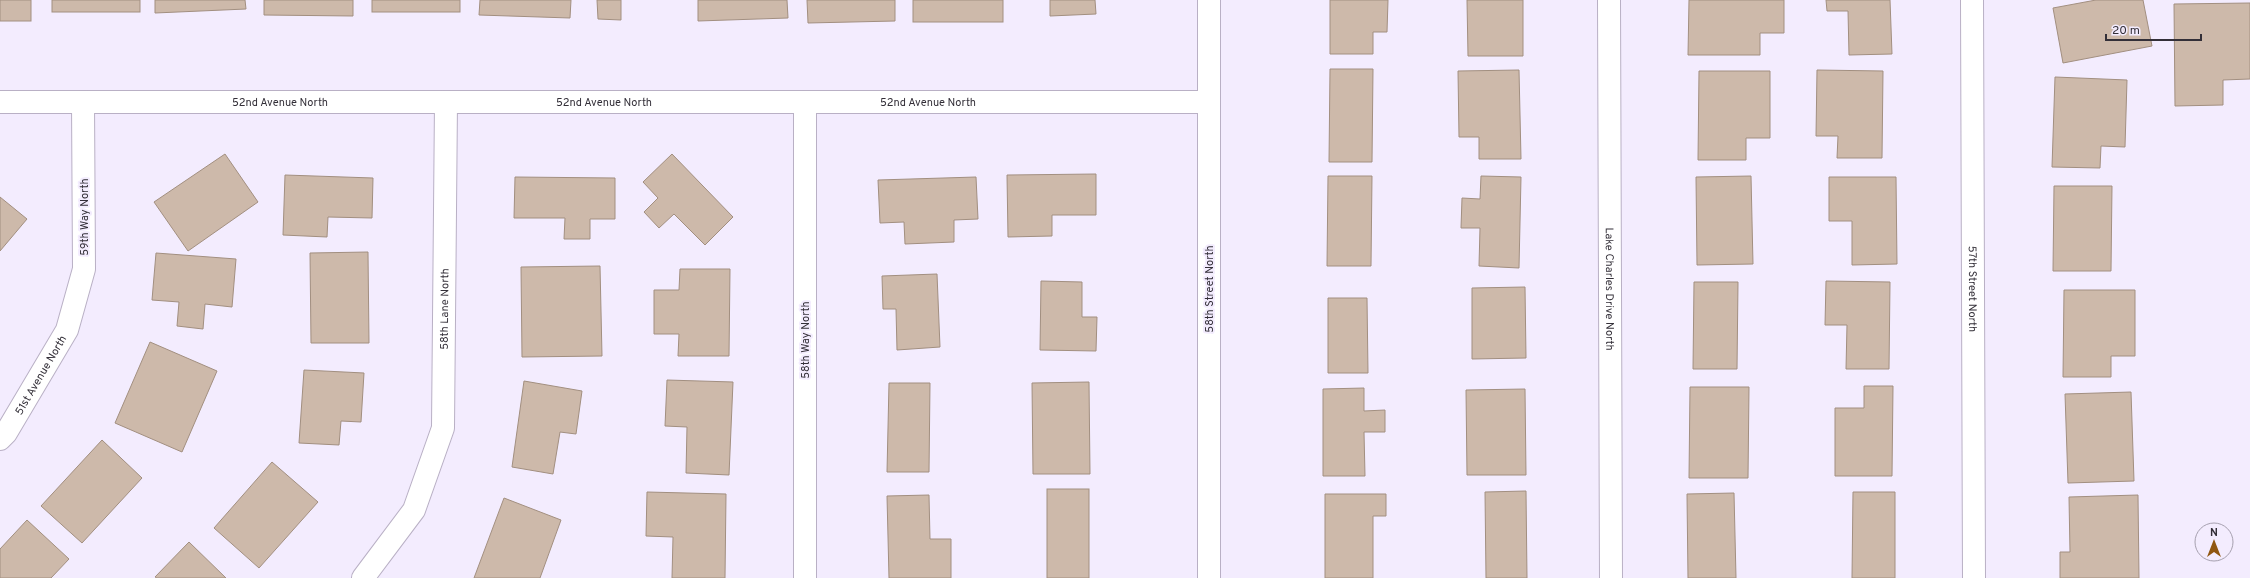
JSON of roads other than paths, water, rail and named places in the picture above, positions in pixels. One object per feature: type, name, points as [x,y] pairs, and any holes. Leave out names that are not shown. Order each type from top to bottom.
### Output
[{"type":"street","name":"58th Street North","points":[[1209,0],[1209,578]]},
{"type":"street","name":"Lake Charles Drive North","points":[[1609,0],[1611,578]]},
{"type":"street","name":"57th Street North","points":[[1972,0],[1974,578]]},
{"type":"street","name":"52nd Avenue North","points":[[0,102],[1209,102]]},
{"type":"street","name":"59th Way North","points":[[67,330],[84,269],[83,102]]},
{"type":"street","name":"58th Lane North","points":[[362,578],[414,510],[442,428],[446,102]]},
{"type":"street","name":"58th Way North","points":[[805,102],[805,578]]},
{"type":"street","name":"51st Avenue North","points":[[0,439],[6,433],[67,330]]}]
